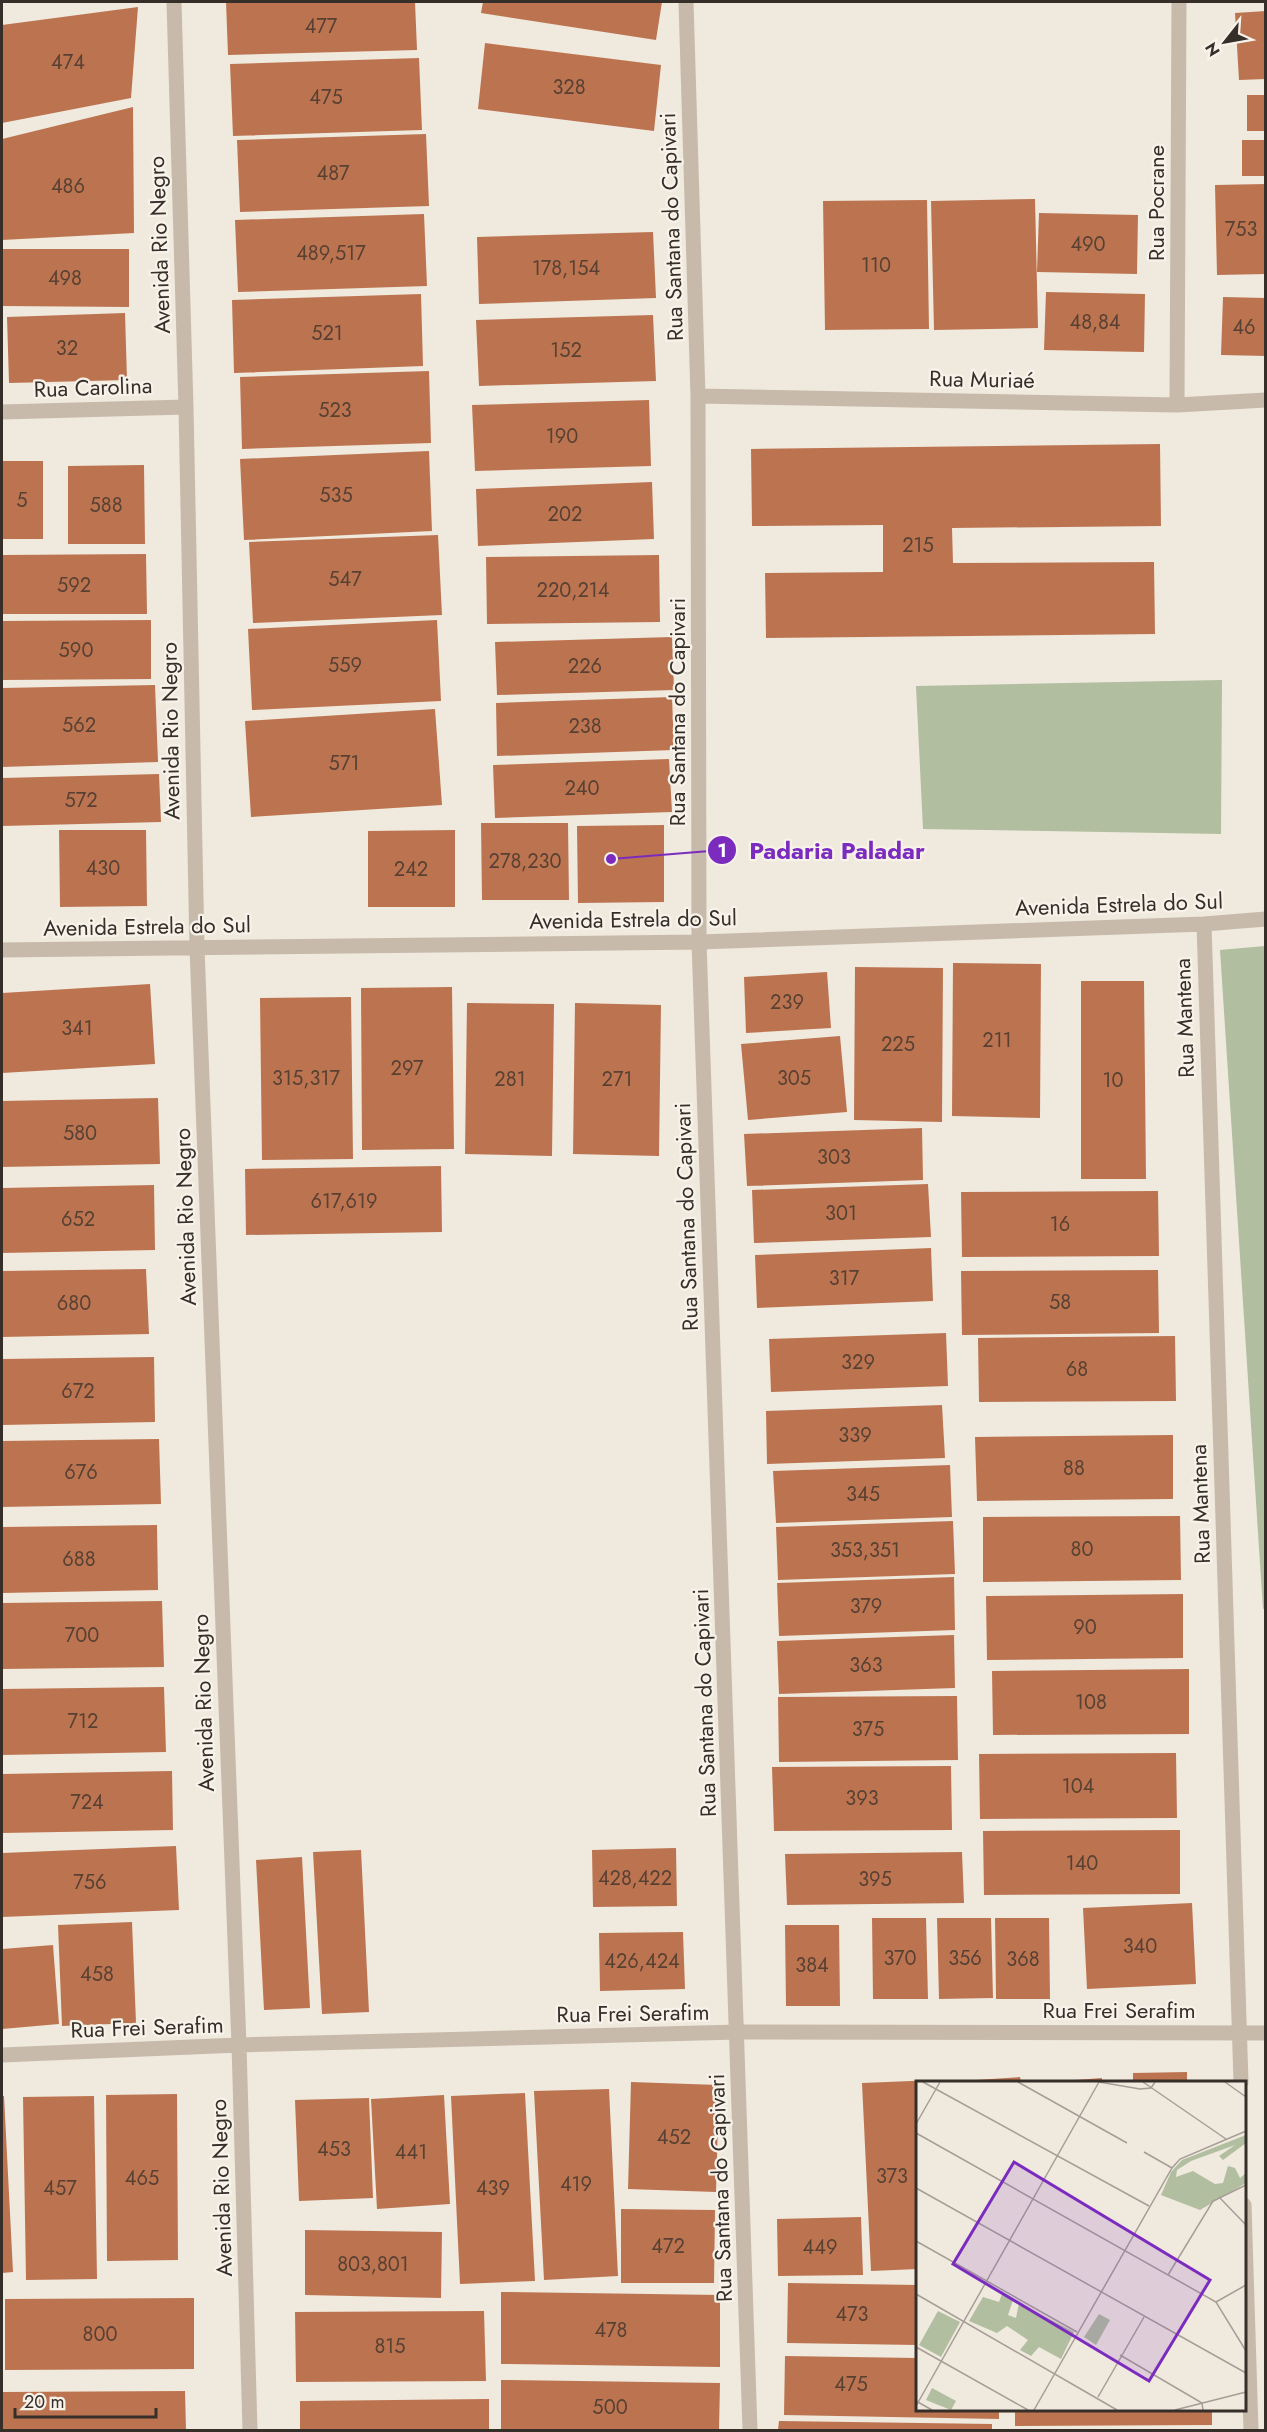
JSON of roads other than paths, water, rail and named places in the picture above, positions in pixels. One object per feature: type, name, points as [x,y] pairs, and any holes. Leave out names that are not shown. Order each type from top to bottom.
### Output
[{"type":"street","name":"Avenida Rio Negro","points":[[174,2],[186,408],[197,948],[239,2045],[250,2430]]},
{"type":"street","name":"Rua Santana do Capivari","points":[[686,2],[699,396],[699,942],[750,2430]]},
{"type":"street","name":"Rua Pocrane","points":[[1178,405],[1179,2]]},
{"type":"street","name":"Rua Muriaé","points":[[699,396],[1178,405],[1266,400]]},
{"type":"street","name":"Rua Carolina","points":[[2,412],[186,408]]},
{"type":"street","name":"Avenida Estrela do Sul","points":[[2,950],[699,942],[1204,924],[1266,919]]},
{"type":"street","name":"Rua Mantena","points":[[1204,924],[1241,2081]]},
{"type":"street","name":"Rua Frei Serafim","points":[[2,2055],[239,2045],[738,2032],[1266,2033]]},
{"type":"street","points":[[1246,2242],[1251,2430]]},
{"type":"place","name":"Padaria Paladar","points":[[611,859]]}]
